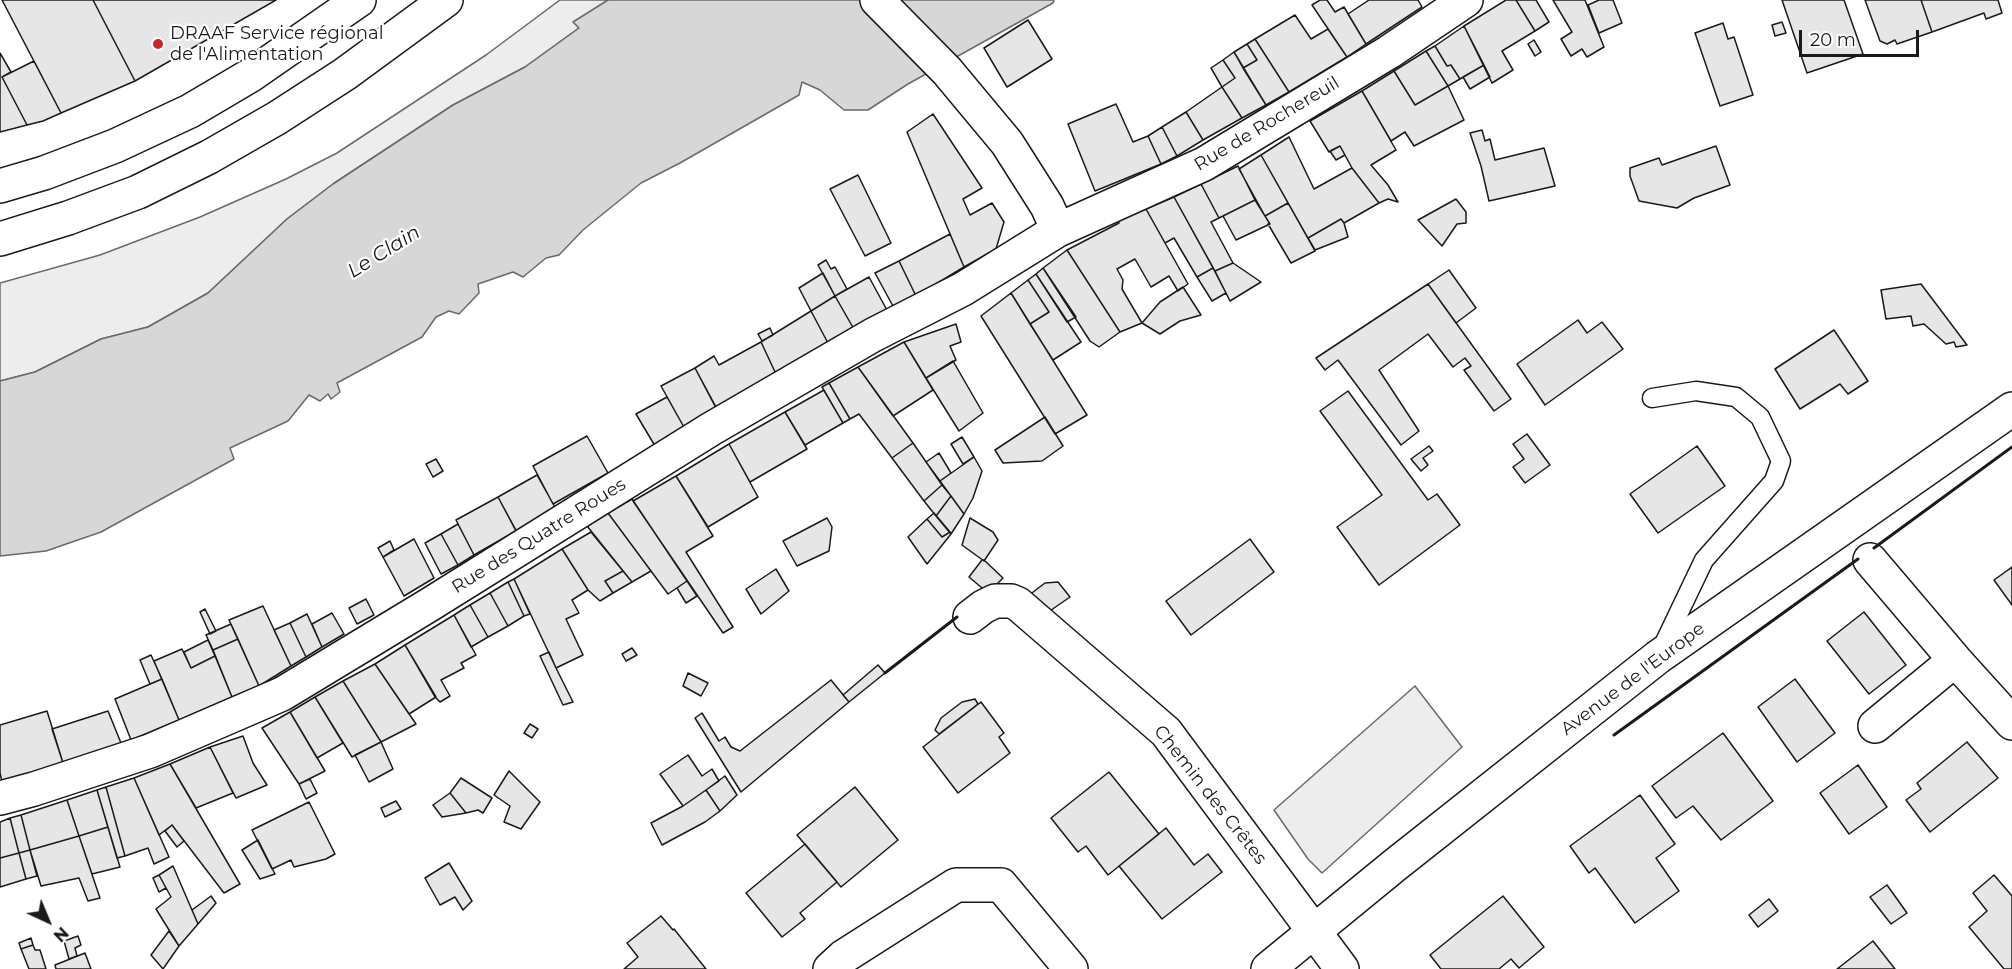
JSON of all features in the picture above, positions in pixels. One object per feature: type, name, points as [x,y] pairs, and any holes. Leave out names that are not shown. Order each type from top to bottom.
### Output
[{"type":"street","points":[[0,186],[115,146],[190,111],[251,75],[359,0]]},
{"type":"street","points":[[0,239],[68,218],[138,192],[209,157],[277,118],[345,74],[446,0]]},
{"type":"street","points":[[877,0],[947,71],[1007,144],[1047,206],[1058,230]]},
{"type":"street","name":"Rue de Rochereuil","points":[[1058,230],[1204,164],[1389,52],[1466,0]]},
{"type":"street","name":"Rue des Quatre Roues","points":[[0,798],[150,751],[282,694],[711,429],[873,335],[963,289],[1058,230]]},
{"type":"street","name":"Avenue de l'Europe","points":[[1268,969],[1658,657],[2012,409]]},
{"type":"street","points":[[1870,560],[1954,660],[2012,723]]},
{"type":"street","name":"Chemin des Crêtes","points":[[970,617],[983,606],[995,601],[1018,603],[1166,732],[1342,969]]},
{"type":"street","points":[[1875,726],[1954,660]]},
{"type":"street","points":[[830,969],[843,957],[956,885],[1001,885],[1071,969]]},
{"type":"lane","points":[[1652,398],[1696,391],[1736,398],[1760,417],[1781,462],[1774,481],[1704,560],[1658,657]]},
{"type":"shaded area","points":[[560,0],[608,0],[574,22],[579,28],[525,67],[453,105],[333,184],[287,219],[208,293],[148,327],[101,339],[35,372],[0,381],[0,283],[100,255],[200,217],[286,179],[337,153],[486,55]]},
{"type":"shaded area","points":[[1415,686],[1462,747],[1322,873],[1308,859],[1274,810]]},
{"type":"water","name":"Le Clain","points":[[608,0],[1054,0],[1053,3],[908,84],[868,110],[844,110],[820,90],[802,82],[799,95],[641,183],[583,230],[559,255],[546,258],[523,277],[513,272],[478,284],[479,293],[459,314],[449,311],[436,317],[422,337],[337,383],[340,392],[331,399],[328,394],[320,401],[309,395],[288,421],[230,448],[234,459],[101,532],[46,551],[0,556],[0,381],[35,372],[101,339],[148,327],[208,293],[287,219],[333,184],[453,105],[525,67],[579,28],[573,22]]},
{"type":"building","points":[[2,0],[93,0],[135,81],[61,113]]},
{"type":"building","name":"DRAAF Service régional de l'Alimentation","points":[[93,0],[276,0],[135,81]]},
{"type":"building","points":[[1320,0],[1327,0],[1335,12],[1344,7],[1366,44],[1347,57],[1312,5]]},
{"type":"building","points":[[1369,0],[1418,0],[1422,7],[1366,44],[1348,14]]},
{"type":"building","points":[[1506,0],[1516,0],[1535,31],[1502,51],[1513,70],[1492,83],[1464,26]]},
{"type":"building","points":[[1516,0],[1536,0],[1549,22],[1535,31]]},
{"type":"building","points":[[1553,0],[1585,0],[1604,47],[1587,57],[1582,49],[1571,56],[1561,39],[1572,32]]},
{"type":"building","points":[[1599,0],[1613,0],[1622,23],[1599,33],[1588,5]]},
{"type":"building","points":[[1782,0],[1844,0],[1863,54],[1807,73]]},
{"type":"building","points":[[1865,0],[1921,0],[1932,32],[1897,44],[1895,40],[1887,44],[1880,41]]},
{"type":"building","points":[[1921,0],[1998,0],[2002,13],[1986,19],[1984,13],[1932,32]]},
{"type":"building","points":[[1295,15],[1311,39],[1328,29],[1347,57],[1289,92],[1255,39]]},
{"type":"building","points":[[1028,20],[1052,59],[1007,87],[984,48]]},
{"type":"building","points":[[1782,22],[1786,33],[1775,36],[1772,25]]},
{"type":"building","points":[[1723,23],[1728,39],[1734,37],[1753,95],[1720,106],[1695,33]]},
{"type":"building","points":[[1464,26],[1484,65],[1460,79],[1451,65],[1447,66],[1435,46]]},
{"type":"building","points":[[1255,39],[1289,92],[1266,105],[1243,68],[1257,60],[1247,44]]},
{"type":"building","points":[[1534,40],[1541,52],[1535,56],[1528,44]]},
{"type":"building","points":[[1247,44],[1257,60],[1243,68],[1234,52]]},
{"type":"building","points":[[1435,46],[1447,66],[1451,65],[1460,79],[1448,86],[1426,51]]},
{"type":"building","points":[[1426,51],[1448,86],[1415,105],[1394,71]]},
{"type":"building","points":[[1234,52],[1266,105],[1242,118],[1222,87],[1235,78],[1223,60]]},
{"type":"building","points":[[0,53],[11,72],[2,77],[27,125],[0,132]]},
{"type":"building","points":[[1223,60],[1235,78],[1222,87],[1211,68]]},
{"type":"building","points":[[34,61],[61,113],[27,125],[2,77]]},
{"type":"building","points":[[1484,65],[1490,77],[1470,89],[1463,77]]},
{"type":"building","points":[[1394,71],[1415,105],[1448,86],[1464,120],[1414,146],[1405,132],[1391,141],[1362,91]]},
{"type":"building","points":[[1222,87],[1242,118],[1203,140],[1186,112]]},
{"type":"building","points":[[1362,91],[1396,150],[1371,165],[1388,185],[1398,202],[1388,199],[1379,203],[1352,168],[1340,146],[1329,152],[1310,121]]},
{"type":"building","points":[[1116,104],[1133,142],[1148,136],[1161,164],[1095,191],[1068,124]]},
{"type":"building","points":[[1186,112],[1203,140],[1177,156],[1162,127]]},
{"type":"building","points":[[933,114],[982,188],[963,199],[970,215],[992,203],[1004,222],[996,249],[964,267],[907,132]]},
{"type":"building","points":[[1162,127],[1177,156],[1161,164],[1148,136]]},
{"type":"building","points":[[1482,130],[1485,141],[1490,139],[1495,160],[1544,148],[1555,186],[1489,201],[1470,133]]},
{"type":"building","points":[[1289,137],[1314,189],[1352,168],[1379,203],[1344,223],[1341,219],[1308,238],[1261,155]]},
{"type":"building","points":[[1340,146],[1345,155],[1336,160],[1330,151]]},
{"type":"building","points":[[1716,146],[1730,185],[1694,198],[1677,208],[1639,201],[1630,176],[1630,168],[1659,158],[1662,165]]},
{"type":"building","points":[[1261,155],[1288,203],[1265,216],[1239,169]]},
{"type":"building","points":[[1238,166],[1255,200],[1219,218],[1201,184]]},
{"type":"building","points":[[858,175],[891,243],[865,256],[830,189]]},
{"type":"building","points":[[1201,184],[1219,218],[1211,222],[1233,263],[1215,271],[1174,197]]},
{"type":"building","points":[[1174,197],[1213,268],[1197,277],[1174,238],[1165,243],[1146,209]]},
{"type":"building","points":[[1456,199],[1466,212],[1466,223],[1457,224],[1442,246],[1418,220]]},
{"type":"building","points":[[1255,200],[1270,224],[1236,240],[1223,216]]},
{"type":"building","points":[[1288,203],[1315,251],[1291,263],[1265,216]]},
{"type":"building","points":[[1146,209],[1188,284],[1178,291],[1169,276],[1151,287],[1135,259],[1117,269],[1123,280],[1122,289],[1142,323],[1120,332],[1067,250],[1119,223],[1117,220]]},
{"type":"building","points":[[1341,219],[1348,237],[1315,250],[1308,238]]},
{"type":"building","points":[[950,234],[964,267],[916,296],[899,261]]},
{"type":"building","points":[[1067,250],[1120,332],[1099,347],[1090,341],[1043,268]]},
{"type":"building","points":[[826,260],[831,269],[835,267],[847,289],[835,296],[818,265]]},
{"type":"building","points":[[899,261],[916,296],[894,308],[875,273]]},
{"type":"building","points":[[1233,263],[1261,282],[1230,301],[1215,271]]},
{"type":"building","points":[[1043,268],[1076,317],[1067,322],[1036,274]]},
{"type":"building","points":[[1213,268],[1226,293],[1212,301],[1197,277]]},
{"type":"building","points":[[1449,270],[1476,308],[1456,323],[1428,284]]},
{"type":"building","points":[[823,273],[835,296],[811,311],[799,288]]},
{"type":"building","points":[[1036,274],[1081,342],[1053,360],[1030,324],[1049,312],[1028,280]]},
{"type":"building","points":[[869,277],[888,312],[855,331],[835,296]]},
{"type":"building","points":[[1028,280],[1049,312],[1030,324],[1011,293]]},
{"type":"building","points":[[1428,284],[1511,399],[1494,411],[1464,370],[1471,366],[1465,358],[1453,367],[1428,334],[1379,370],[1419,431],[1401,445],[1338,360],[1325,370],[1316,358]]},
{"type":"building","points":[[1921,284],[1967,345],[1956,347],[1954,342],[1946,344],[1924,324],[1913,326],[1911,316],[1886,319],[1881,290]]},
{"type":"building","points":[[1183,287],[1201,315],[1180,321],[1160,334],[1142,323],[1160,302]]},
{"type":"building","points":[[1011,293],[1087,415],[1055,434],[981,316]]},
{"type":"building","points":[[835,296],[855,331],[829,345],[811,311]]},
{"type":"building","points":[[811,311],[829,345],[776,374],[761,342]]},
{"type":"building","points":[[1578,320],[1587,333],[1602,322],[1623,349],[1545,405],[1517,364]]},
{"type":"building","points":[[956,324],[961,342],[950,346],[956,360],[926,378],[904,342]]},
{"type":"building","points":[[770,328],[773,335],[762,341],[758,334]]},
{"type":"building","points":[[1834,330],[1868,381],[1848,394],[1840,384],[1800,409],[1775,369]]},
{"type":"building","points":[[761,342],[776,374],[716,407],[695,368],[714,356],[719,365]]},
{"type":"building","points":[[904,342],[933,390],[893,416],[858,367]]},
{"type":"building","points":[[953,361],[983,413],[959,431],[926,378]]},
{"type":"building","points":[[858,367],[913,443],[892,458],[859,414],[850,419],[829,383]]},
{"type":"building","points":[[695,368],[717,410],[685,429],[661,386]]},
{"type":"building","points":[[829,383],[850,419],[843,423],[822,387]]},
{"type":"building","points":[[824,390],[843,423],[805,445],[785,412]]},
{"type":"building","points":[[1348,391],[1428,500],[1437,494],[1460,525],[1379,585],[1337,527],[1382,495],[1320,411]]},
{"type":"building","points":[[667,397],[685,429],[655,446],[636,414]]},
{"type":"building","points":[[785,412],[807,449],[750,482],[729,444]]},
{"type":"building","points":[[1045,417],[1063,446],[1042,461],[1003,463],[995,450]]},
{"type":"building","points":[[1527,434],[1550,465],[1525,483],[1513,467],[1524,459],[1513,444]]},
{"type":"building","points":[[587,436],[608,473],[553,504],[533,466]]},
{"type":"building","points":[[962,437],[974,457],[963,464],[951,444]]},
{"type":"building","points":[[913,443],[942,485],[924,501],[892,458]]},
{"type":"building","points":[[729,444],[758,497],[708,527],[676,476]]},
{"type":"building","points":[[1429,446],[1433,451],[1423,458],[1428,465],[1421,471],[1411,459]]},
{"type":"building","points":[[1697,446],[1725,486],[1658,533],[1630,494]]},
{"type":"building","points":[[939,453],[951,473],[940,481],[926,462]]},
{"type":"building","points":[[974,457],[982,471],[973,498],[964,514],[940,481]]},
{"type":"building","points":[[436,459],[443,471],[433,477],[426,464]]},
{"type":"building","points":[[537,475],[556,509],[518,534],[498,497]]},
{"type":"building","points":[[676,476],[713,536],[686,552],[733,627],[723,633],[633,501]]},
{"type":"building","points":[[942,485],[951,496],[936,516],[924,501]]},
{"type":"building","points":[[951,496],[964,514],[951,534],[936,516]]},
{"type":"building","points":[[498,497],[516,531],[474,555],[456,520]]},
{"type":"building","points":[[632,499],[687,581],[668,594],[608,513]]},
{"type":"building","points":[[608,513],[651,571],[632,582],[587,526]]},
{"type":"building","points":[[934,513],[950,532],[942,537],[927,519]]},
{"type":"building","points":[[827,518],[832,527],[829,551],[797,566],[783,541]]},
{"type":"building","points":[[970,518],[993,532],[998,540],[984,561],[962,545]]},
{"type":"building","points":[[927,519],[942,537],[950,532],[951,534],[927,564],[908,537]]},
{"type":"building","points":[[458,524],[474,555],[458,565],[441,534]]},
{"type":"building","points":[[591,532],[623,571],[605,581],[613,593],[600,601],[588,590],[562,549]]},
{"type":"building","points":[[441,534],[458,565],[441,574],[425,543]]},
{"type":"building","points":[[414,539],[434,578],[404,596],[383,557]]},
{"type":"building","points":[[1250,539],[1274,572],[1191,635],[1166,601]]},
{"type":"building","points":[[390,541],[394,550],[383,557],[378,548]]},
{"type":"building","points":[[562,549],[588,590],[572,600],[579,613],[566,619],[583,655],[556,668],[514,579]]},
{"type":"building","points":[[982,560],[1003,578],[988,593],[969,577]]},
{"type":"building","points":[[2012,567],[2012,605],[1994,580]]},
{"type":"building","points":[[776,569],[789,591],[761,614],[746,589]]},
{"type":"building","points":[[623,571],[632,582],[613,593],[605,581]]},
{"type":"building","points":[[514,579],[530,614],[524,616],[508,582]]},
{"type":"building","points":[[687,581],[697,596],[686,603],[677,588]]},
{"type":"building","points":[[508,582],[524,616],[508,626],[490,593]]},
{"type":"building","points":[[1058,582],[1070,597],[1044,615],[1024,599],[1045,583]]},
{"type":"building","points":[[490,593],[508,626],[488,637],[470,605]]},
{"type":"building","points":[[366,599],[374,615],[357,624],[349,608]]},
{"type":"building","points":[[470,605],[488,637],[471,647],[454,615]]},
{"type":"building","points":[[263,606],[291,666],[259,686],[229,620]]},
{"type":"building","points":[[205,609],[216,631],[210,634],[200,612]]},
{"type":"building","points":[[1864,612],[1906,665],[1869,694],[1827,641]]},
{"type":"building","points":[[332,613],[344,634],[322,647],[312,624]]},
{"type":"building","points":[[307,614],[322,647],[306,657],[290,623]]},
{"type":"building","points":[[454,615],[476,655],[461,663],[464,668],[441,680],[450,696],[440,702],[405,645]]},
{"type":"building","points":[[290,623],[306,657],[291,666],[274,630]]},
{"type":"building","points":[[231,624],[238,639],[213,650],[206,635]]},
{"type":"building","points":[[238,639],[259,686],[232,697],[213,650]]},
{"type":"building","points":[[208,640],[215,656],[191,668],[184,652]]},
{"type":"building","points":[[405,645],[436,697],[409,714],[375,664]]},
{"type":"building","points":[[632,648],[637,655],[626,661],[622,654]]},
{"type":"building","points":[[182,649],[191,668],[215,656],[232,697],[179,720],[154,661]]},
{"type":"building","points":[[549,652],[573,702],[563,705],[540,656]]},
{"type":"building","points":[[151,655],[162,679],[150,684],[140,660]]},
{"type":"building","points":[[375,664],[416,724],[381,742],[343,681]]},
{"type":"building","points":[[878,665],[885,673],[849,702],[843,695]]},
{"type":"building","points":[[688,673],[708,683],[701,696],[683,686]]},
{"type":"building","points":[[162,679],[179,720],[131,740],[115,699]]},
{"type":"building","points":[[1795,679],[1835,733],[1797,762],[1758,707]]},
{"type":"building","points":[[831,680],[849,702],[741,792],[695,718],[702,713],[719,741],[725,737],[731,747],[740,751]]},
{"type":"building","points":[[343,681],[381,742],[352,757],[315,697]]},
{"type":"building","points":[[315,697],[343,743],[317,758],[290,712]]},
{"type":"building","points":[[975,699],[978,704],[939,734],[935,730],[941,718],[962,702]]},
{"type":"building","points":[[981,702],[1004,733],[999,737],[1010,753],[958,793],[923,747]]},
{"type":"building","points":[[47,711],[63,763],[2,782],[0,725]]},
{"type":"building","points":[[108,711],[121,743],[63,763],[52,729]]},
{"type":"building","points":[[290,712],[325,771],[299,784],[262,728]]},
{"type":"building","points":[[530,724],[538,729],[532,738],[524,733]]},
{"type":"building","points":[[1723,733],[1773,801],[1721,840],[1693,806],[1676,818],[1652,786]]},
{"type":"building","points":[[243,736],[253,763],[267,785],[236,798],[210,747]]},
{"type":"building","points":[[381,742],[393,769],[369,782],[355,755]]},
{"type":"building","points":[[1967,742],[1998,778],[1930,832],[1906,800],[1921,789],[1917,783]]},
{"type":"building","points":[[210,747],[233,793],[196,808],[170,764]]},
{"type":"building","points":[[688,755],[702,776],[712,769],[719,781],[683,806],[660,774]]},
{"type":"building","points":[[170,764],[240,884],[224,893],[172,825],[159,835],[134,778]]},
{"type":"building","points":[[1858,765],[1887,807],[1849,834],[1820,793]]},
{"type":"building","points":[[509,771],[540,802],[521,829],[504,822],[510,806],[494,795]]},
{"type":"building","points":[[1109,772],[1159,834],[1108,875],[1086,846],[1078,852],[1051,818]]},
{"type":"building","points":[[725,776],[737,795],[720,811],[706,790]]},
{"type":"building","points":[[134,778],[169,857],[154,864],[148,848],[125,856],[106,787]]},
{"type":"building","points":[[461,778],[492,798],[483,813],[478,810],[466,813],[450,793]]},
{"type":"building","points":[[310,779],[317,793],[306,799],[299,784]]},
{"type":"building","points":[[106,787],[125,856],[117,858],[97,790]]},
{"type":"building","points":[[855,787],[898,840],[841,887],[797,835]]},
{"type":"building","points":[[97,790],[108,827],[79,836],[67,800]]},
{"type":"building","points":[[706,790],[720,811],[705,822],[662,845],[651,823],[683,806]]},
{"type":"building","points":[[450,793],[466,813],[442,817],[433,805]]},
{"type":"building","points":[[1640,795],[1675,844],[1656,858],[1679,891],[1635,923],[1595,868],[1589,873],[1570,846]]},
{"type":"building","points":[[67,800],[79,836],[30,850],[21,815]]},
{"type":"building","points":[[396,801],[401,809],[385,817],[381,808]]},
{"type":"building","points":[[309,802],[335,854],[326,859],[294,867],[291,860],[272,869],[252,830]]},
{"type":"building","points":[[21,815],[30,850],[19,853],[10,818]]},
{"type":"building","points":[[10,818],[19,853],[0,858],[0,822]]},
{"type":"building","points":[[172,825],[184,841],[177,847],[165,831]]},
{"type":"building","points":[[108,827],[120,867],[92,874],[79,836]]},
{"type":"building","points":[[1166,828],[1194,865],[1208,854],[1222,872],[1162,919],[1119,866]]},
{"type":"building","points":[[79,836],[100,898],[88,901],[79,878],[41,886],[30,850]]},
{"type":"building","points":[[258,840],[275,874],[260,879],[242,850]]},
{"type":"building","points":[[805,844],[837,882],[800,913],[805,919],[782,937],[746,893]]},
{"type":"building","points":[[30,850],[37,876],[26,879],[19,853]]},
{"type":"building","points":[[19,853],[26,879],[0,887],[0,858]]},
{"type":"building","points":[[449,863],[472,901],[463,910],[455,897],[440,905],[425,878]]},
{"type":"building","points":[[173,866],[198,924],[179,946],[156,909],[171,897],[159,875]]},
{"type":"building","points":[[159,875],[166,888],[159,892],[153,878]]},
{"type":"building","points":[[1994,875],[2012,896],[2012,969],[2004,969],[1969,927],[1987,911],[1973,893]]},
{"type":"building","points":[[1887,885],[1907,913],[1891,924],[1870,897]]},
{"type":"building","points":[[211,896],[216,903],[198,924],[192,910]]},
{"type":"building","points":[[1503,896],[1544,947],[1519,968],[1511,959],[1499,969],[1441,969],[1430,955]]},
{"type":"building","points":[[1769,899],[1778,911],[1758,927],[1749,915]]},
{"type":"building","points":[[661,916],[706,969],[624,969],[638,957],[627,943]]},
{"type":"building","points":[[169,931],[179,946],[163,969],[151,955]]},
{"type":"building","points":[[78,936],[81,945],[75,948],[77,956],[69,959],[64,941]]},
{"type":"building","points":[[31,938],[33,945],[21,949],[19,943]]},
{"type":"building","points":[[1873,941],[1895,969],[1837,969]]},
{"type":"building","points":[[33,945],[35,950],[40,950],[46,969],[29,969],[21,949]]},
{"type":"building","points":[[85,953],[91,969],[56,969],[55,965]]},
{"type":"wall","points":[[1874,548],[2012,447]]},
{"type":"wall","points":[[1614,735],[1858,559]]},
{"type":"wall","points":[[885,673],[957,617]]},
{"type":"place","name":"DRAAF Service régional de l'Alimentation","points":[[158,44]]}]
